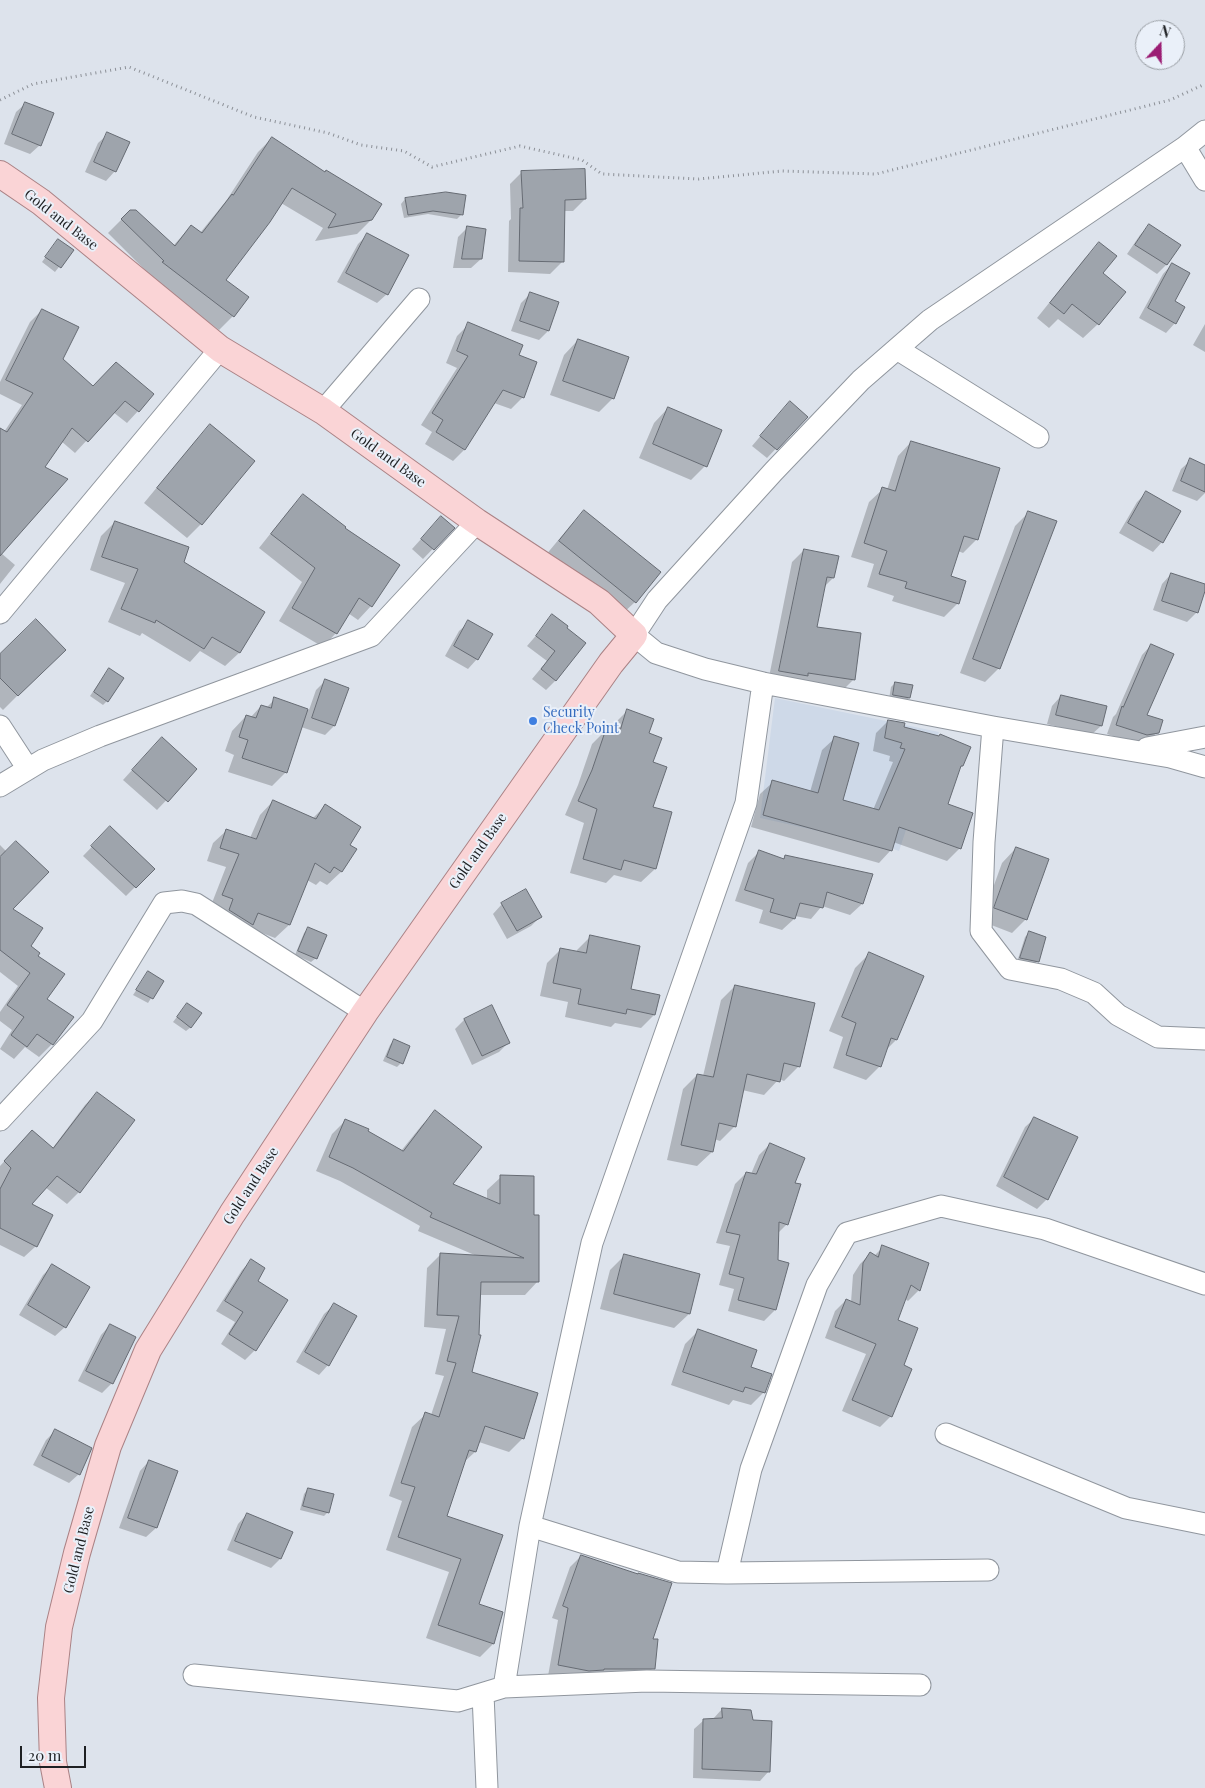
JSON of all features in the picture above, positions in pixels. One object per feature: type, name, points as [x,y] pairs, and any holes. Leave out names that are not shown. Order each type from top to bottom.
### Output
[{"type":"main road","name":"Gold and Base","points":[[0,174],[41,202],[220,349],[323,411],[477,522],[599,602],[634,635],[610,663],[365,1012],[237,1206],[148,1350],[108,1446],[93,1494],[59,1627],[51,1698],[53,1762],[58,1788]]},
{"type":"street","points":[[1205,132],[930,320],[861,380],[657,600],[634,635],[656,653],[705,669],[763,683],[993,727],[1134,750],[1170,757],[1205,767]]},
{"type":"street","points":[[1185,147],[1205,180]]},
{"type":"street","points":[[323,411],[419,299]]},
{"type":"street","points":[[0,613],[220,349]]},
{"type":"street","points":[[897,349],[1038,437]]},
{"type":"street","points":[[0,786],[44,760],[100,736],[371,636],[477,522]]},
{"type":"street","points":[[504,1687],[530,1526],[592,1243],[746,803],[763,683]]},
{"type":"street","points":[[0,726],[28,769]]},
{"type":"street","points":[[993,727],[984,842],[981,931],[1010,969],[1061,978],[1094,992],[1118,1015],[1158,1037],[1205,1039]]},
{"type":"street","points":[[1134,750],[1205,737]]},
{"type":"street","points":[[0,1120],[92,1021],[164,903],[182,901],[196,904],[365,1012]]},
{"type":"street","points":[[727,1573],[751,1469],[817,1285],[847,1233],[941,1206],[1044,1229],[1205,1284]]},
{"type":"street","points":[[946,1434],[1126,1508],[1205,1524]]},
{"type":"street","points":[[530,1526],[678,1572],[988,1570]]},
{"type":"street","points":[[194,1675],[458,1701],[504,1687],[647,1681],[920,1685]]},
{"type":"street","points":[[483,1694],[488,1788]]},
{"type":"path","points":[[0,100],[33,84],[129,67],[254,117],[328,133],[361,145],[404,151],[432,167],[520,146],[582,160],[602,174],[699,179],[782,171],[876,174],[1170,100],[1205,84]]},
{"type":"shaded area","points":[[775,698],[939,732],[899,851],[882,845],[760,818]]},
{"type":"building","points":[[25,102],[54,113],[41,146],[12,134]]},
{"type":"building","points":[[107,132],[130,142],[116,172],[94,162]]},
{"type":"building","points":[[272,137],[325,172],[326,170],[382,204],[372,220],[328,228],[336,214],[292,188],[270,222],[226,280],[249,297],[234,317],[162,262],[164,261],[121,219],[130,210],[136,210],[175,246],[191,225],[202,233],[233,195]]},
{"type":"building","points":[[585,169],[586,199],[565,200],[564,262],[519,261],[520,208],[523,208],[521,171]]},
{"type":"building","points":[[446,192],[466,195],[463,215],[433,211],[408,215],[405,198]]},
{"type":"building","points":[[1149,224],[1181,245],[1167,265],[1135,245]]},
{"type":"building","points":[[467,226],[486,229],[482,259],[462,259]]},
{"type":"building","points":[[367,233],[409,255],[388,295],[346,273]]},
{"type":"building","points":[[58,239],[74,250],[61,268],[45,257]]},
{"type":"building","points":[[1099,242],[1117,256],[1103,273],[1126,292],[1099,325],[1072,304],[1064,314],[1050,303]]},
{"type":"building","points":[[1172,263],[1190,273],[1175,301],[1185,307],[1176,324],[1148,308]]},
{"type":"building","points":[[530,292],[559,302],[549,331],[520,321]]},
{"type":"building","points":[[42,309],[79,327],[63,359],[93,386],[116,362],[154,394],[139,412],[125,401],[88,442],[72,428],[45,467],[68,479],[0,556],[0,428],[7,432],[33,393],[6,380]]},
{"type":"building","points":[[468,322],[523,345],[519,355],[537,362],[524,398],[503,390],[465,450],[436,432],[443,420],[432,413],[468,356],[457,351]]},
{"type":"building","points":[[578,339],[629,357],[614,399],[563,381]]},
{"type":"building","points":[[790,401],[808,417],[777,450],[760,436]]},
{"type":"building","points":[[668,407],[722,430],[707,467],[653,444]]},
{"type":"building","points":[[210,424],[255,461],[202,525],[157,488]]},
{"type":"building","points":[[911,441],[1000,468],[978,540],[964,536],[951,576],[966,581],[959,604],[905,588],[907,582],[879,574],[887,551],[864,543],[882,487],[895,491]]},
{"type":"building","points":[[1190,458],[1205,465],[1205,492],[1181,481]]},
{"type":"building","points":[[1146,491],[1181,511],[1163,543],[1128,523]]},
{"type":"building","points":[[303,494],[345,528],[400,565],[372,607],[359,598],[337,634],[292,608],[315,568],[271,534]]},
{"type":"building","points":[[584,510],[661,572],[636,603],[559,541]]},
{"type":"building","points":[[1028,511],[1057,521],[1000,669],[973,659]]},
{"type":"building","points":[[441,516],[455,528],[434,550],[421,539]]},
{"type":"building","points":[[115,521],[189,547],[184,562],[265,612],[240,653],[212,637],[204,649],[156,620],[155,623],[121,609],[138,569],[102,557]]},
{"type":"building","points":[[804,549],[839,556],[834,578],[827,577],[817,627],[861,633],[855,680],[808,673],[808,676],[779,671]]},
{"type":"building","points":[[1171,573],[1205,584],[1205,591],[1198,613],[1162,601]]},
{"type":"building","points":[[552,614],[586,643],[556,681],[541,669],[555,651],[536,636]]},
{"type":"building","points":[[36,619],[66,650],[18,696],[0,678],[0,654]]},
{"type":"building","points":[[468,620],[493,634],[478,660],[454,646]]},
{"type":"building","points":[[1151,644],[1174,654],[1147,715],[1163,720],[1159,733],[1147,735],[1116,725],[1122,706]]},
{"type":"building","points":[[109,668],[124,678],[108,702],[94,692]]},
{"type":"building","points":[[325,679],[349,688],[335,726],[312,718]]},
{"type":"building","points":[[895,682],[913,685],[910,698],[893,695]]},
{"type":"building","points":[[1061,695],[1107,706],[1102,726],[1056,715]]},
{"type":"building","points":[[274,697],[308,709],[287,773],[242,758],[248,740],[239,737],[246,715],[256,718],[261,705],[271,708]]},
{"type":"building","points":[[627,709],[654,719],[649,733],[662,738],[653,762],[667,767],[653,807],[672,812],[656,869],[624,860],[621,870],[583,859],[597,809],[578,801],[592,770],[606,729],[619,733]]},
{"type":"building","points":[[888,720],[905,723],[904,727],[939,736],[940,734],[971,747],[963,766],[961,766],[948,804],[973,813],[961,849],[899,827],[892,851],[763,815],[772,780],[818,793],[834,736],[859,743],[843,800],[879,810],[905,749],[900,748],[902,743],[885,738]]},
{"type":"building","points":[[162,737],[197,769],[168,802],[132,770]]},
{"type":"building","points":[[273,800],[316,819],[325,804],[361,827],[350,845],[357,849],[342,872],[334,867],[330,873],[315,863],[290,925],[258,913],[253,925],[229,910],[233,899],[222,895],[239,854],[220,848],[226,829],[256,839]]},
{"type":"building","points":[[110,826],[155,869],[136,888],[91,846]]},
{"type":"building","points":[[16,841],[49,872],[13,909],[43,928],[31,946],[40,953],[38,956],[65,974],[47,999],[74,1017],[53,1045],[37,1034],[27,1047],[11,1035],[24,1017],[7,1005],[30,973],[0,950],[0,857]]},
{"type":"building","points":[[1016,847],[1049,859],[1027,920],[994,908]]},
{"type":"building","points":[[759,850],[784,859],[785,855],[873,874],[863,904],[827,892],[823,908],[800,903],[795,919],[770,912],[774,899],[745,890]]},
{"type":"building","points":[[526,889],[542,917],[517,931],[501,903]]},
{"type":"building","points":[[308,927],[327,935],[317,959],[298,951]]},
{"type":"building","points":[[1029,931],[1046,937],[1039,962],[1020,958]]},
{"type":"building","points":[[590,935],[640,946],[631,989],[660,995],[655,1015],[627,1009],[626,1014],[578,1004],[581,989],[553,983],[560,948],[586,953]]},
{"type":"building","points":[[869,952],[924,976],[897,1040],[891,1038],[881,1067],[846,1055],[856,1023],[842,1017]]},
{"type":"building","points":[[148,971],[164,981],[153,999],[136,990]]},
{"type":"building","points":[[735,985],[815,1003],[800,1067],[784,1063],[780,1082],[747,1074],[736,1127],[719,1123],[713,1152],[681,1145],[697,1074],[713,1077]]},
{"type":"building","points":[[187,1003],[202,1013],[191,1028],[177,1017]]},
{"type":"building","points":[[492,1005],[510,1043],[482,1056],[464,1019]]},
{"type":"building","points":[[394,1039],[410,1046],[403,1064],[387,1057]]},
{"type":"building","points":[[97,1092],[135,1120],[80,1193],[57,1176],[32,1204],[53,1215],[37,1247],[0,1228],[0,1189],[11,1168],[4,1161],[32,1130],[53,1148]]},
{"type":"building","points":[[435,1110],[482,1147],[453,1184],[500,1204],[500,1175],[534,1176],[534,1215],[539,1215],[539,1282],[481,1282],[479,1335],[481,1335],[472,1372],[538,1393],[524,1439],[485,1426],[476,1452],[469,1450],[447,1516],[503,1535],[479,1604],[503,1612],[494,1644],[438,1625],[461,1559],[398,1537],[415,1487],[401,1483],[425,1412],[439,1417],[456,1363],[447,1361],[459,1316],[437,1315],[440,1253],[524,1258],[430,1217],[432,1213],[353,1168],[329,1157],[345,1119],[369,1129],[368,1131],[403,1151]]},
{"type":"building","points":[[1034,1117],[1078,1137],[1048,1200],[1004,1177]]},
{"type":"building","points":[[770,1143],[805,1158],[795,1183],[801,1184],[788,1225],[779,1222],[778,1260],[789,1263],[776,1310],[738,1300],[744,1278],[729,1274],[740,1235],[726,1232],[746,1172],[756,1174]]},
{"type":"building","points":[[882,1245],[929,1263],[920,1291],[911,1285],[898,1320],[918,1328],[904,1365],[912,1369],[892,1417],[852,1400],[876,1344],[835,1327],[846,1299],[860,1305],[863,1263],[870,1252],[878,1257]]},
{"type":"building","points":[[624,1254],[700,1274],[690,1314],[614,1294]]},
{"type":"building","points":[[251,1259],[265,1268],[258,1281],[288,1300],[256,1351],[229,1334],[243,1312],[225,1301]]},
{"type":"building","points":[[52,1264],[90,1287],[66,1328],[28,1305]]},
{"type":"building","points":[[334,1303],[357,1316],[329,1366],[305,1352]]},
{"type":"building","points":[[110,1324],[136,1337],[113,1384],[86,1371]]},
{"type":"building","points":[[698,1329],[757,1350],[751,1367],[772,1374],[765,1393],[745,1387],[743,1392],[683,1372]]},
{"type":"building","points":[[55,1429],[92,1448],[80,1475],[42,1456]]},
{"type":"building","points":[[149,1460],[178,1471],[157,1528],[128,1518]]},
{"type":"building","points":[[308,1488],[334,1494],[329,1513],[303,1506]]},
{"type":"building","points":[[247,1513],[293,1532],[281,1559],[235,1541]]},
{"type":"building","points":[[581,1555],[672,1583],[653,1639],[658,1639],[655,1669],[604,1669],[589,1671],[558,1665],[568,1608],[563,1606]]},
{"type":"building","points":[[722,1708],[751,1710],[753,1720],[772,1721],[770,1772],[702,1769],[703,1719],[722,1718]]},
{"type":"place","name":"Security Check Point","points":[[533,721]]}]
